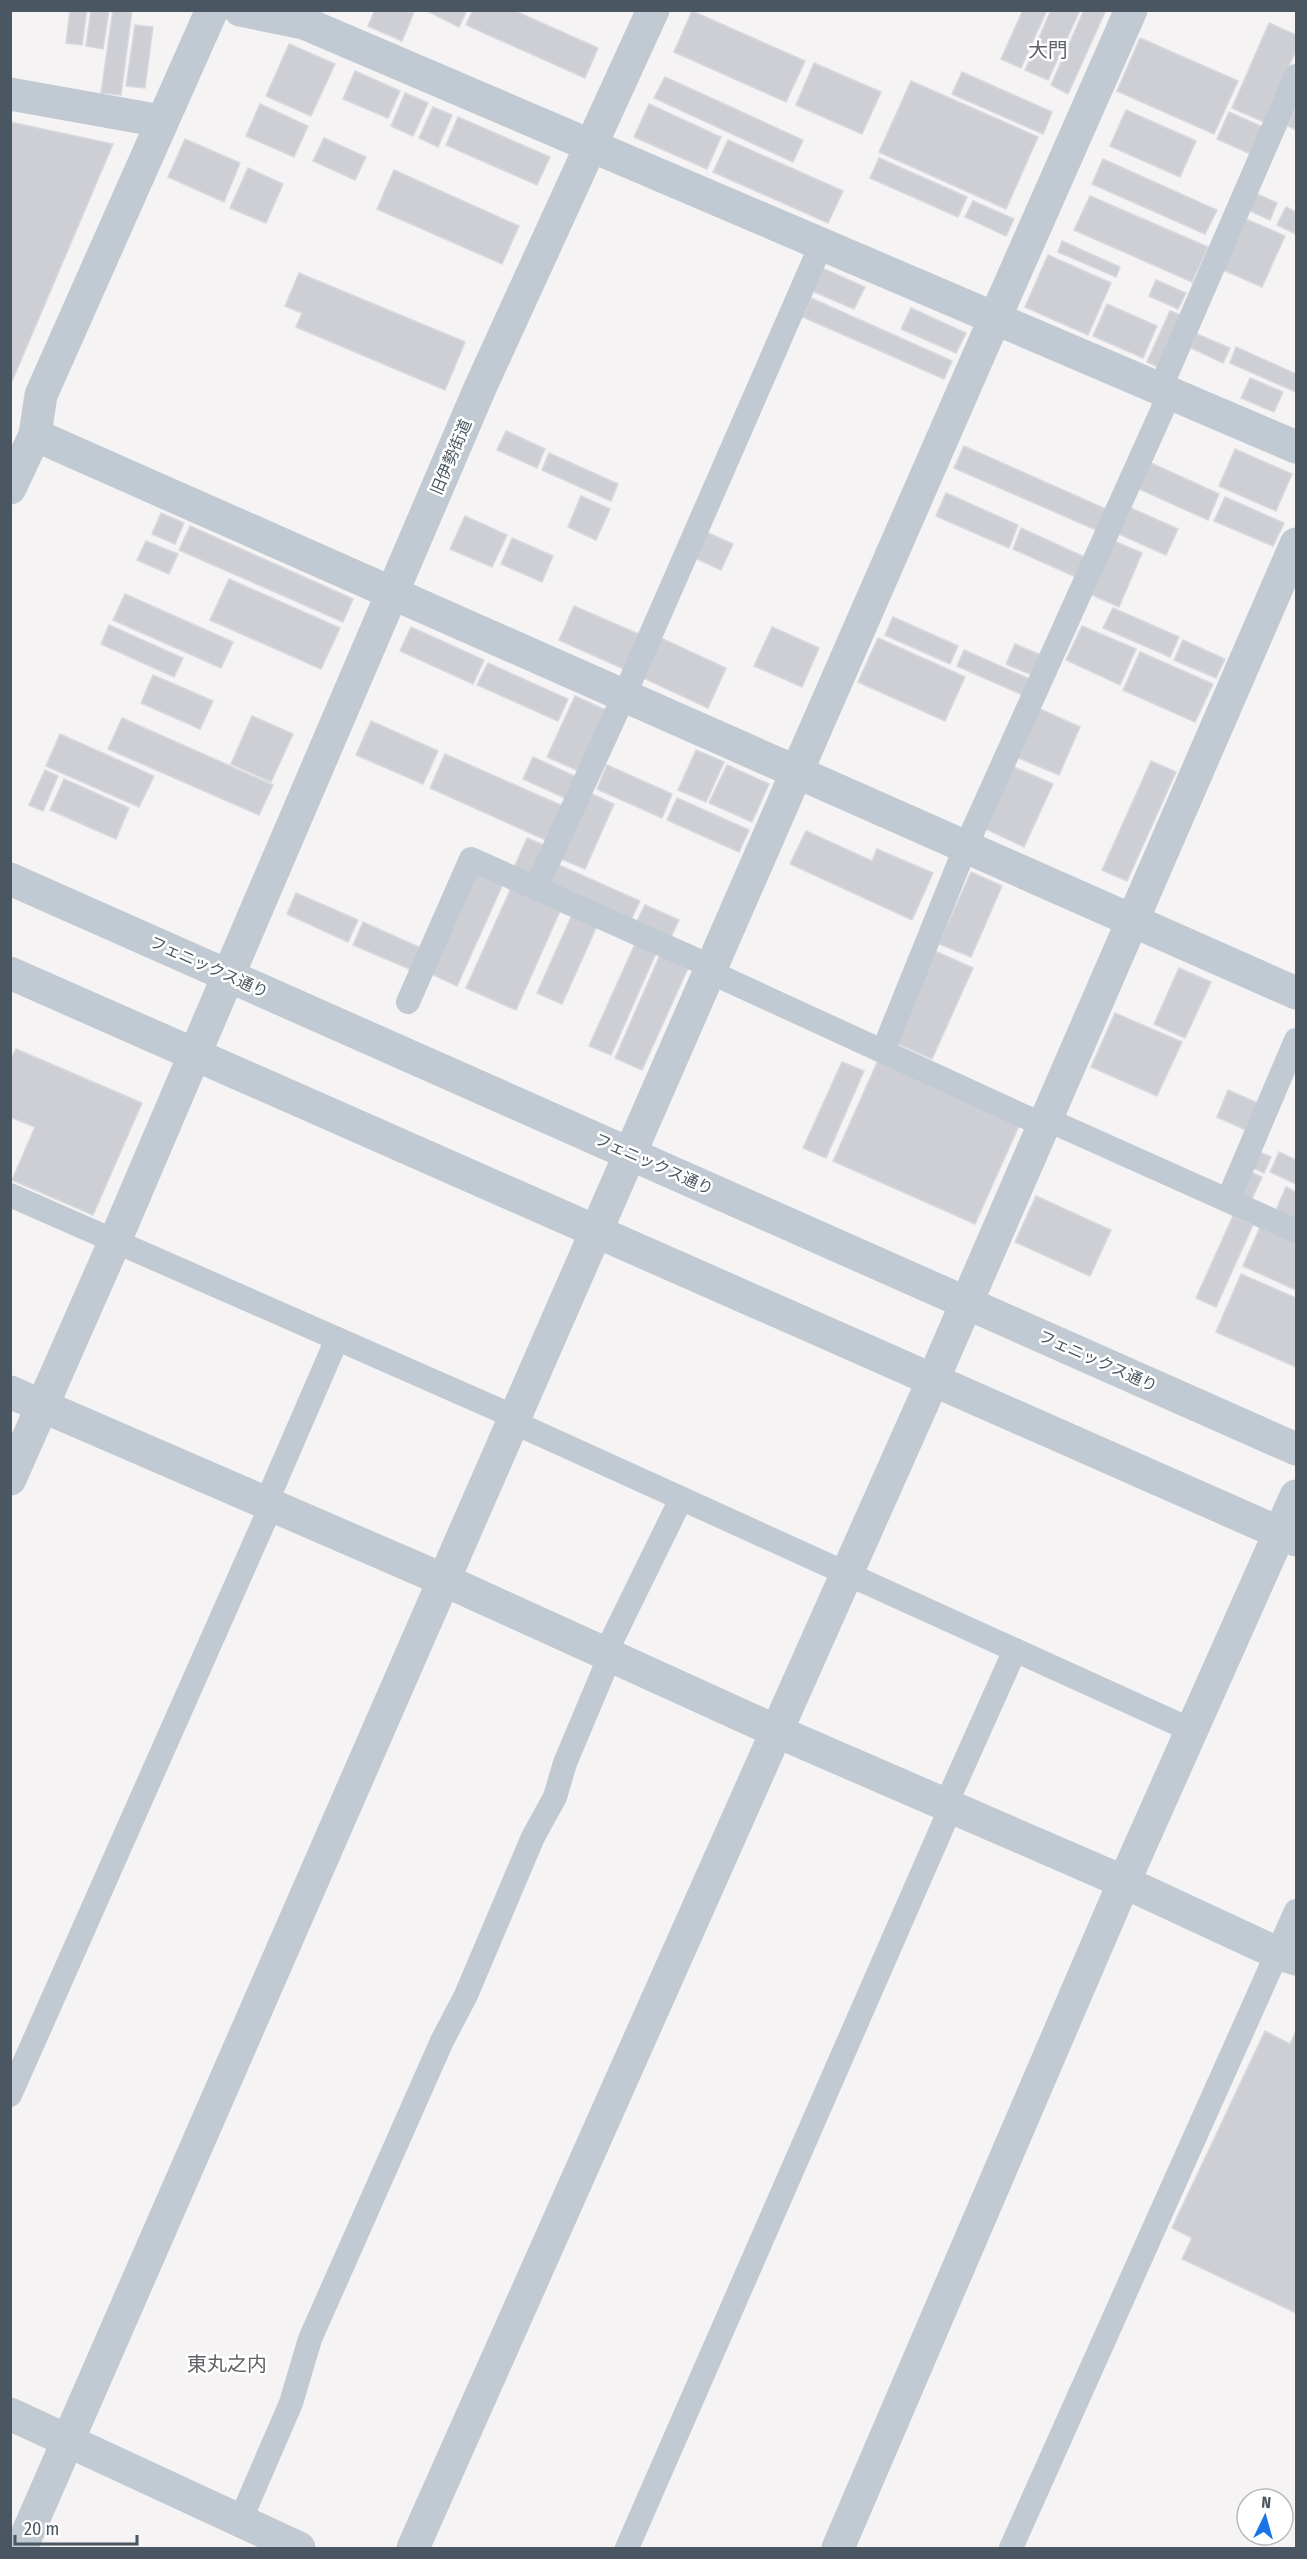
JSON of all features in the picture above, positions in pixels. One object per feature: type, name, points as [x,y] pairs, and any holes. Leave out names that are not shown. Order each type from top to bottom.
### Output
[{"type":"street","points":[[10,488],[35,435],[41,394],[212,10]]},
{"type":"street","points":[[240,10],[304,23],[821,246],[1296,447]]},
{"type":"street","name":"旧伊勢街道","points":[[10,1479],[44,1407],[480,388],[652,10]]},
{"type":"street","points":[[21,2548],[1131,10]]},
{"type":"street","points":[[10,94],[161,121]]},
{"type":"street","points":[[35,435],[1296,993]]},
{"type":"street","points":[[413,2548],[933,1380],[1296,544]]},
{"type":"street","name":"フェニックス通り","points":[[10,879],[1296,1449]]},
{"type":"street","points":[[10,973],[1288,1536]]},
{"type":"street","points":[[10,1392],[444,1580],[776,1731],[1124,1882],[1287,1956]]},
{"type":"street","points":[[838,2548],[1191,1730],[1288,1536],[1296,1496]]},
{"type":"street","points":[[10,2414],[298,2548]]},
{"type":"lane","points":[[884,1051],[966,846],[1165,391],[1296,76]]},
{"type":"lane","points":[[536,888],[624,696],[821,246]]},
{"type":"lane","points":[[408,1002],[471,859],[884,1051],[1296,1231]]},
{"type":"lane","points":[[1228,1200],[1296,1040]]},
{"type":"lane","points":[[10,1195],[337,1339],[681,1499],[1191,1730]]},
{"type":"lane","points":[[10,2096],[268,1504],[337,1339]]},
{"type":"lane","points":[[240,2521],[291,2403],[309,2339],[442,2041],[466,1995],[533,1837],[555,1797],[565,1763],[608,1655],[681,1499]]},
{"type":"lane","points":[[627,2548],[1014,1650]]},
{"type":"lane","points":[[1011,2548],[1287,1956],[1296,1911]]},
{"type":"building","points":[[70,10],[87,10],[82,45],[66,43]]},
{"type":"building","points":[[91,10],[109,10],[103,49],[86,46]]},
{"type":"building","points":[[113,10],[132,10],[121,95],[101,93]]},
{"type":"building","points":[[375,10],[414,12],[402,41],[368,26]]},
{"type":"building","points":[[425,10],[467,10],[459,27]]},
{"type":"building","points":[[473,10],[513,10],[598,48],[585,78],[466,25]]},
{"type":"building","points":[[1023,10],[1047,10],[1021,68],[1001,59]]},
{"type":"building","points":[[1051,10],[1080,10],[1048,80],[1025,70]]},
{"type":"building","points":[[1084,10],[1106,10],[1068,94],[1051,85]]},
{"type":"building","points":[[692,11],[805,61],[786,102],[674,52]]},
{"type":"building","points":[[1269,23],[1296,35],[1296,50],[1264,122],[1232,108]]},
{"type":"building","points":[[135,25],[153,27],[145,88],[126,86]]},
{"type":"building","points":[[1140,38],[1238,81],[1214,134],[1117,91]]},
{"type":"building","points":[[289,44],[335,64],[311,116],[266,96]]},
{"type":"building","points":[[814,63],[881,92],[862,134],[796,105]]},
{"type":"building","points":[[355,71],[400,91],[388,118],[343,99]]},
{"type":"building","points":[[962,72],[1052,112],[1043,134],[952,94]]},
{"type":"building","points":[[665,77],[803,140],[793,162],[654,98]]},
{"type":"building","points":[[911,81],[1038,137],[1006,209],[879,152]]},
{"type":"building","points":[[405,93],[428,103],[413,136],[391,126]]},
{"type":"building","points":[[260,104],[308,126],[294,157],[246,136]]},
{"type":"building","points":[[649,104],[721,137],[707,169],[634,137]]},
{"type":"building","points":[[1296,106],[1296,130],[1288,126]]},
{"type":"building","points":[[433,107],[452,115],[438,147],[419,138]]},
{"type":"building","points":[[1126,110],[1196,141],[1180,177],[1110,146]]},
{"type":"building","points":[[1229,112],[1265,128],[1253,155],[1217,139]]},
{"type":"building","points":[[458,117],[550,157],[537,185],[446,145]]},
{"type":"building","points":[[10,122],[113,144],[10,386]]},
{"type":"building","points":[[324,138],[366,157],[355,180],[313,161]]},
{"type":"building","points":[[185,139],[240,163],[224,202],[168,177]]},
{"type":"building","points":[[728,140],[843,191],[828,223],[713,172]]},
{"type":"building","points":[[879,158],[967,197],[958,217],[870,178]]},
{"type":"building","points":[[1103,159],[1217,210],[1205,234],[1092,184]]},
{"type":"building","points":[[248,168],[283,184],[266,223],[230,208]]},
{"type":"building","points":[[394,170],[519,226],[502,264],[377,209]]},
{"type":"building","points":[[1255,193],[1277,203],[1270,220],[1248,210]]},
{"type":"building","points":[[1090,196],[1208,247],[1192,282],[1074,230]]},
{"type":"building","points":[[973,201],[1014,219],[1006,236],[965,217]]},
{"type":"building","points":[[1286,207],[1296,212],[1296,234],[1277,225]]},
{"type":"building","points":[[1246,219],[1285,236],[1262,287],[1223,270]]},
{"type":"building","points":[[1062,241],[1120,267],[1116,277],[1058,252]]},
{"type":"building","points":[[1048,255],[1111,283],[1088,335],[1025,307]]},
{"type":"building","points":[[822,268],[865,287],[854,309],[812,291]]},
{"type":"building","points":[[299,273],[465,342],[445,390],[296,327],[302,313],[285,306]]},
{"type":"building","points":[[1156,280],[1186,293],[1178,309],[1149,296]]},
{"type":"building","points":[[811,298],[952,361],[944,379],[803,317]]},
{"type":"building","points":[[1107,304],[1157,326],[1143,358],[1093,336]]},
{"type":"building","points":[[911,308],[966,333],[956,353],[901,329]]},
{"type":"building","points":[[1170,311],[1183,316],[1160,368],[1147,362]]},
{"type":"building","points":[[1197,334],[1230,348],[1223,363],[1191,348]]},
{"type":"building","points":[[1236,347],[1296,374],[1296,392],[1230,363]]},
{"type":"building","points":[[1250,378],[1283,392],[1274,412],[1241,398]]},
{"type":"building","points":[[506,431],[545,449],[537,468],[497,450]]},
{"type":"building","points":[[964,446],[1106,509],[1096,530],[954,468]]},
{"type":"building","points":[[1235,449],[1292,474],[1276,511],[1219,486]]},
{"type":"building","points":[[549,453],[618,484],[611,501],[542,470]]},
{"type":"building","points":[[1151,463],[1219,494],[1208,520],[1139,489]]},
{"type":"building","points":[[946,493],[1018,525],[1009,548],[936,516]]},
{"type":"building","points":[[581,496],[610,509],[596,540],[568,527]]},
{"type":"building","points":[[1225,497],[1284,523],[1273,546],[1214,521]]},
{"type":"building","points":[[1131,508],[1178,529],[1166,555],[1119,534]]},
{"type":"building","points":[[161,513],[184,523],[175,544],[152,534]]},
{"type":"building","points":[[465,516],[507,535],[492,567],[450,549]]},
{"type":"building","points":[[190,526],[353,599],[343,622],[179,550]]},
{"type":"building","points":[[1021,528],[1087,558],[1078,578],[1013,549]]},
{"type":"building","points":[[706,532],[733,544],[721,570],[695,558]]},
{"type":"building","points":[[512,538],[553,556],[542,582],[501,564]]},
{"type":"building","points":[[146,541],[178,554],[169,574],[137,560]]},
{"type":"building","points":[[1114,541],[1142,553],[1119,607],[1090,594]]},
{"type":"building","points":[[229,579],[340,628],[321,669],[210,620]]},
{"type":"building","points":[[125,594],[233,642],[221,668],[113,620]]},
{"type":"building","points":[[574,606],[641,635],[626,670],[559,640]]},
{"type":"building","points":[[1113,608],[1179,637],[1170,657],[1103,628]]},
{"type":"building","points":[[893,617],[958,646],[950,664],[885,635]]},
{"type":"building","points":[[109,625],[183,658],[174,677],[101,644]]},
{"type":"building","points":[[1082,626],[1136,649],[1120,685],[1066,660]]},
{"type":"building","points":[[411,627],[484,660],[473,684],[400,651]]},
{"type":"building","points":[[772,627],[819,648],[802,687],[754,666]]},
{"type":"building","points":[[661,638],[726,668],[708,708],[643,678]]},
{"type":"building","points":[[878,638],[965,677],[945,721],[858,682]]},
{"type":"building","points":[[1183,640],[1225,659],[1216,678],[1174,660]]},
{"type":"building","points":[[1015,644],[1043,656],[1034,676],[1006,664]]},
{"type":"building","points":[[964,650],[1032,680],[1025,696],[957,666]]},
{"type":"building","points":[[1140,652],[1213,684],[1195,722],[1123,690]]},
{"type":"building","points":[[488,663],[568,699],[558,721],[477,685]]},
{"type":"building","points":[[153,675],[213,701],[200,729],[141,703]]},
{"type":"building","points":[[575,696],[608,711],[581,772],[547,757]]},
{"type":"building","points":[[1038,708],[1080,727],[1059,775],[1016,757]]},
{"type":"building","points":[[252,716],[293,734],[271,782],[231,764]]},
{"type":"building","points":[[122,718],[273,785],[259,815],[108,749]]},
{"type":"building","points":[[371,721],[438,751],[423,784],[356,755]]},
{"type":"building","points":[[60,734],[154,776],[139,807],[46,766]]},
{"type":"building","points":[[696,750],[724,762],[706,802],[678,790]]},
{"type":"building","points":[[445,754],[565,807],[550,842],[430,788]]},
{"type":"building","points":[[533,757],[579,778],[569,800],[523,779]]},
{"type":"building","points":[[1151,761],[1176,772],[1127,881],[1102,870]]},
{"type":"building","points":[[607,765],[672,794],[662,818],[597,789]]},
{"type":"building","points":[[727,765],[769,784],[752,822],[709,803]]},
{"type":"building","points":[[1014,767],[1053,784],[1024,847],[986,829]]},
{"type":"building","points":[[45,770],[58,776],[43,811],[29,805]]},
{"type":"building","points":[[64,779],[129,808],[116,839],[50,810]]},
{"type":"building","points":[[590,793],[614,804],[585,869],[561,859]]},
{"type":"building","points":[[677,798],[749,830],[739,852],[667,820]]},
{"type":"building","points":[[806,831],[872,861],[877,849],[933,873],[912,920],[790,864]]},
{"type":"building","points":[[527,838],[546,846],[532,878],[513,870]]},
{"type":"building","points":[[559,865],[640,901],[631,920],[551,884]]},
{"type":"building","points":[[476,872],[503,884],[457,986],[431,974]]},
{"type":"building","points":[[971,872],[1002,886],[971,957],[939,944]]},
{"type":"building","points":[[511,888],[560,911],[516,1010],[466,988]]},
{"type":"building","points":[[296,893],[358,920],[348,942],[287,914]]},
{"type":"building","points":[[645,905],[679,920],[671,937],[637,921]]},
{"type":"building","points":[[572,915],[597,926],[562,1004],[537,993]]},
{"type":"building","points":[[363,922],[423,949],[414,971],[353,945]]},
{"type":"building","points":[[635,944],[656,953],[611,1055],[589,1046]]},
{"type":"building","points":[[935,951],[973,968],[932,1059],[894,1042]]},
{"type":"building","points":[[660,955],[688,968],[642,1070],[615,1058]]},
{"type":"building","points":[[1179,968],[1211,982],[1185,1038],[1154,1024]]},
{"type":"building","points":[[1115,1013],[1182,1042],[1157,1096],[1091,1067]]},
{"type":"building","points":[[16,1049],[142,1103],[93,1215],[12,1180],[35,1127],[10,1117],[10,1061]]},
{"type":"building","points":[[880,1056],[1022,1119],[975,1224],[833,1161]]},
{"type":"building","points":[[842,1062],[864,1071],[826,1158],[803,1148]]},
{"type":"building","points":[[1228,1090],[1260,1104],[1248,1131],[1217,1117]]},
{"type":"building","points":[[1259,1152],[1271,1157],[1264,1173],[1253,1168]]},
{"type":"building","points":[[1279,1152],[1296,1160],[1296,1184],[1270,1172]]},
{"type":"building","points":[[1249,1171],[1262,1177],[1251,1201],[1238,1195]]},
{"type":"building","points":[[1286,1187],[1296,1192],[1296,1219],[1276,1210]]},
{"type":"building","points":[[1036,1196],[1111,1230],[1090,1276],[1015,1242]]},
{"type":"building","points":[[1233,1216],[1253,1225],[1216,1307],[1196,1298]]},
{"type":"building","points":[[1261,1225],[1296,1241],[1296,1290],[1243,1266]]},
{"type":"building","points":[[1241,1274],[1296,1298],[1296,1367],[1216,1332]]},
{"type":"building","points":[[1265,2031],[1290,2044],[1296,2031],[1296,2313],[1182,2259],[1192,2238],[1172,2228]]},
{"type":"district","name":"大門","points":[[1048,50]]},
{"type":"district","name":"東丸之内","points":[[227,2364]]}]
